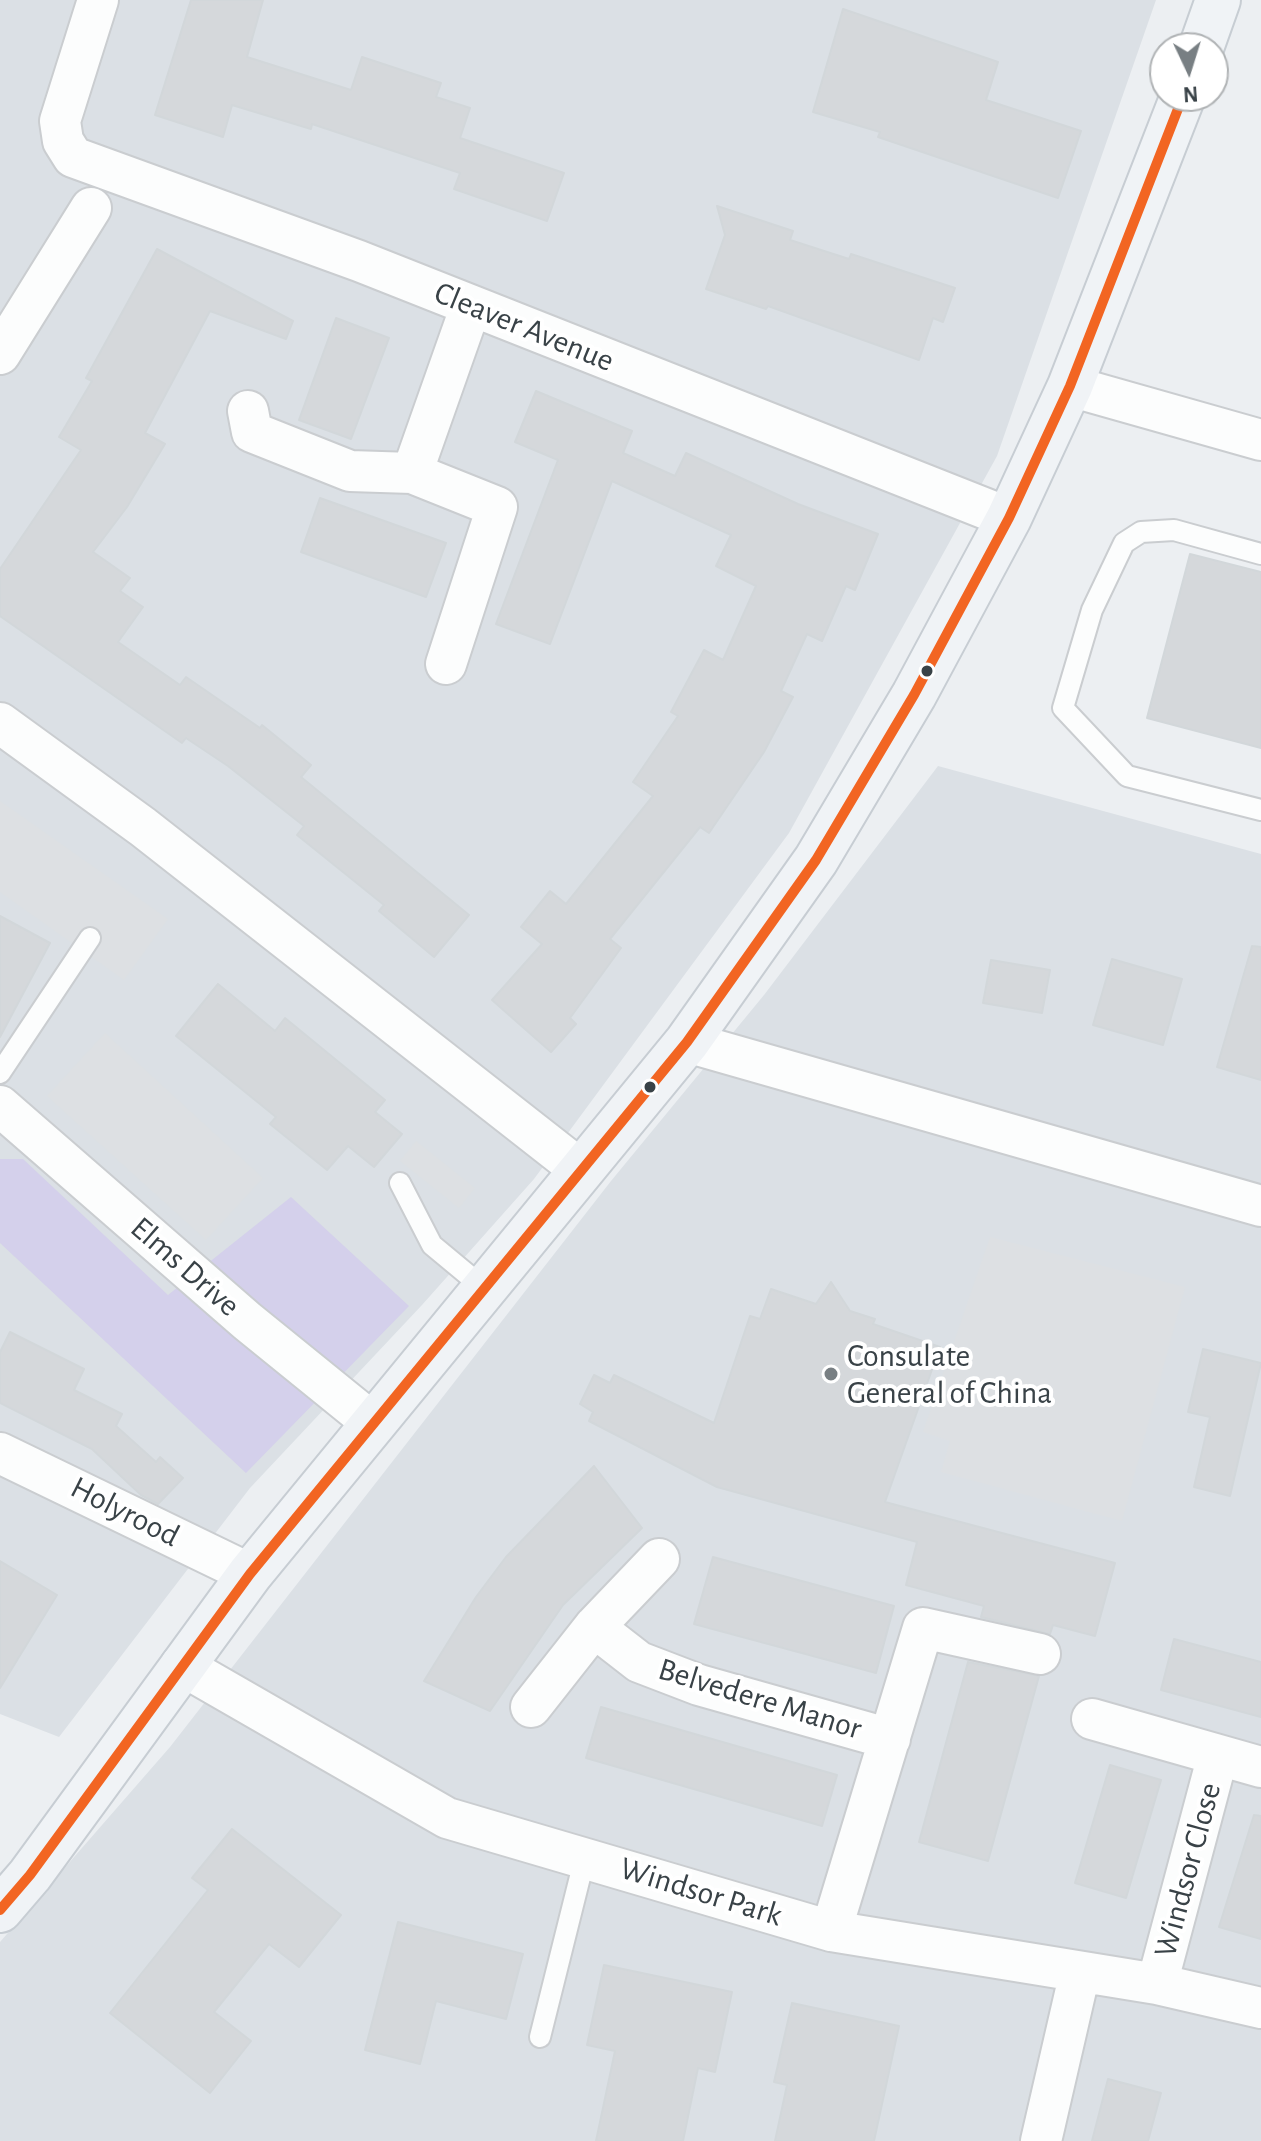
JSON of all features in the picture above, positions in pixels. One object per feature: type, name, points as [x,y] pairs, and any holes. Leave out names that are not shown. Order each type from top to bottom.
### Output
[{"type":"main road","points":[[1207,32],[1218,0]]},
{"type":"main road","points":[[0,1910],[30,1875],[250,1574],[687,1042],[816,860],[914,695],[1009,518],[1070,386],[1177,112]]},
{"type":"street","name":"Cleaver Avenue","points":[[98,0],[60,121],[63,141],[73,157],[359,261],[1009,518]]},
{"type":"street","points":[[0,354],[91,208]]},
{"type":"street","points":[[412,473],[471,306]]},
{"type":"street","points":[[1070,386],[1261,440]]},
{"type":"street","points":[[248,411],[252,432],[350,471],[412,473],[497,507],[446,664]]},
{"type":"street","points":[[0,723],[143,827],[582,1171]]},
{"type":"street","points":[[687,1042],[1261,1206]]},
{"type":"street","name":"Elms Drive","points":[[0,1106],[247,1321],[374,1424]]},
{"type":"street","name":"Holyrood","points":[[0,1453],[250,1574]]},
{"type":"street","points":[[531,1707],[594,1627],[659,1559]]},
{"type":"street","name":"Belvedere Manor","points":[[594,1627],[639,1662],[699,1685],[890,1739]]},
{"type":"street","name":"Belvedere Manor","points":[[831,1931],[923,1628],[1040,1654]]},
{"type":"street","name":"Windsor Park","points":[[181,1665],[447,1818],[831,1931],[1157,1984],[1261,2008]]},
{"type":"street","name":"Windsor Close","points":[[1092,1719],[1261,1767]]},
{"type":"street","name":"Windsor Close","points":[[1157,1984],[1218,1755]]},
{"type":"street","points":[[1041,2141],[1080,1972]]},
{"type":"lane","points":[[1261,554],[1174,530],[1141,532],[1124,543],[1092,610],[1063,708],[1127,776],[1261,810]]},
{"type":"lane","points":[[0,1073],[90,938]]},
{"type":"lane","points":[[400,1183],[432,1245],[485,1289]]},
{"type":"lane","points":[[540,2037],[585,1857]]},
{"type":"shaded area","points":[[0,0],[1156,0],[997,456],[789,833],[534,1179],[422,1305],[250,1488],[59,1737],[0,1714]]},
{"type":"shaded area","points":[[938,766],[1261,854],[1261,2141],[0,2141],[0,1942],[170,1747],[611,1181],[764,995]]},
{"type":"shaded area","points":[[0,801],[168,919],[124,980],[0,892]]},
{"type":"shaded area","points":[[105,1033],[263,1178],[206,1240],[47,1096]]},
{"type":"shaded area","points":[[416,1141],[475,1188],[459,1208],[400,1161]]},
{"type":"shaded area","points":[[0,1159],[23,1159],[168,1295],[291,1197],[409,1306],[246,1473],[0,1243]]},
{"type":"shaded area","points":[[990,1237],[1185,1287],[1122,1521],[941,1472],[950,1441],[923,1432]]},
{"type":"building","points":[[191,0],[263,0],[247,57],[351,90],[362,57],[441,83],[436,97],[470,108],[460,138],[564,173],[547,221],[454,189],[460,173],[312,124],[311,129],[232,105],[223,137],[155,115]]},
{"type":"building","points":[[843,9],[998,62],[986,100],[1081,131],[1058,198],[878,137],[880,132],[813,112]]},
{"type":"building","points":[[717,206],[793,231],[790,240],[849,259],[851,254],[955,288],[943,322],[933,318],[919,360],[768,306],[766,309],[706,289],[725,235]]},
{"type":"building","points":[[157,249],[293,321],[286,339],[210,311],[145,433],[165,444],[127,507],[93,552],[130,578],[120,591],[143,607],[118,642],[180,685],[186,677],[260,728],[262,725],[311,765],[301,777],[469,915],[434,957],[379,911],[384,905],[297,835],[304,826],[228,766],[186,738],[182,743],[0,616],[0,569],[81,450],[59,437],[92,381],[86,378]]},
{"type":"building","points":[[336,318],[389,338],[351,439],[299,420]]},
{"type":"building","points":[[536,391],[632,431],[623,453],[675,476],[686,453],[798,504],[878,534],[855,590],[846,586],[822,641],[807,634],[781,691],[793,697],[764,752],[709,833],[700,827],[610,939],[621,948],[570,1018],[576,1024],[551,1052],[492,1000],[542,944],[521,927],[550,891],[566,904],[653,796],[633,782],[678,716],[671,712],[704,650],[723,660],[756,586],[716,566],[731,535],[612,481],[550,644],[496,624],[558,460],[515,442]]},
{"type":"building","points":[[320,498],[446,543],[426,597],[301,552]]},
{"type":"building","points":[[1190,554],[1261,572],[1261,748],[1147,718]]},
{"type":"building","points":[[0,916],[50,943],[0,1037]]},
{"type":"building","points":[[1252,946],[1261,947],[1261,1080],[1217,1067]]},
{"type":"building","points":[[1112,959],[1182,979],[1163,1045],[1093,1025]]},
{"type":"building","points":[[991,960],[1050,970],[1042,1013],[983,1003]]},
{"type":"building","points":[[218,984],[275,1031],[285,1018],[385,1100],[375,1112],[402,1134],[374,1167],[348,1146],[327,1170],[270,1124],[276,1117],[176,1036]]},
{"type":"building","points":[[831,1282],[850,1311],[875,1319],[873,1324],[940,1347],[885,1502],[1115,1563],[1095,1636],[1053,1625],[1050,1634],[981,1617],[984,1606],[906,1585],[917,1542],[717,1487],[589,1421],[593,1412],[580,1404],[594,1375],[610,1383],[614,1375],[714,1423],[750,1316],[760,1319],[771,1289],[816,1304]]},
{"type":"building","points":[[10,1332],[84,1369],[74,1390],[122,1414],[116,1426],[156,1462],[160,1457],[183,1478],[158,1504],[141,1495],[92,1449],[0,1403],[0,1352]]},
{"type":"building","points":[[1203,1349],[1261,1363],[1230,1496],[1194,1487],[1210,1417],[1188,1412]]},
{"type":"building","points":[[594,1466],[642,1528],[563,1605],[490,1711],[424,1681],[476,1597],[506,1557]]},
{"type":"building","points":[[713,1557],[894,1606],[876,1673],[694,1624]]},
{"type":"building","points":[[0,1561],[57,1595],[0,1688]]},
{"type":"building","points":[[1174,1639],[1261,1662],[1261,1717],[1161,1690]]},
{"type":"building","points":[[968,1662],[1039,1676],[988,1861],[919,1842]]},
{"type":"building","points":[[601,1707],[837,1775],[822,1826],[586,1758]]},
{"type":"building","points":[[1110,1765],[1161,1780],[1126,1898],[1075,1883]]},
{"type":"building","points":[[1254,1815],[1261,1816],[1261,1939],[1219,1927]]},
{"type":"building","points":[[232,1829],[341,1915],[299,1967],[269,1944],[214,2012],[251,2041],[210,2093],[110,2013],[208,1890],[192,1878]]},
{"type":"building","points":[[398,1922],[523,1954],[506,2019],[436,2001],[420,2064],[365,2050]]},
{"type":"building","points":[[604,1965],[732,1992],[715,2072],[698,2068],[683,2141],[596,2141],[615,2051],[587,2045]]},
{"type":"building","points":[[792,2003],[899,2026],[874,2141],[775,2141],[787,2085],[774,2082]]},
{"type":"building","points":[[1108,2079],[1161,2093],[1148,2141],[1092,2141]]},
{"type":"transit line","points":[[0,1910],[30,1875],[250,1574],[687,1042],[816,860],[914,695],[1009,518],[1070,386],[1177,112]]},
{"type":"place","name":"Consulate General of China","points":[[831,1374]]}]
